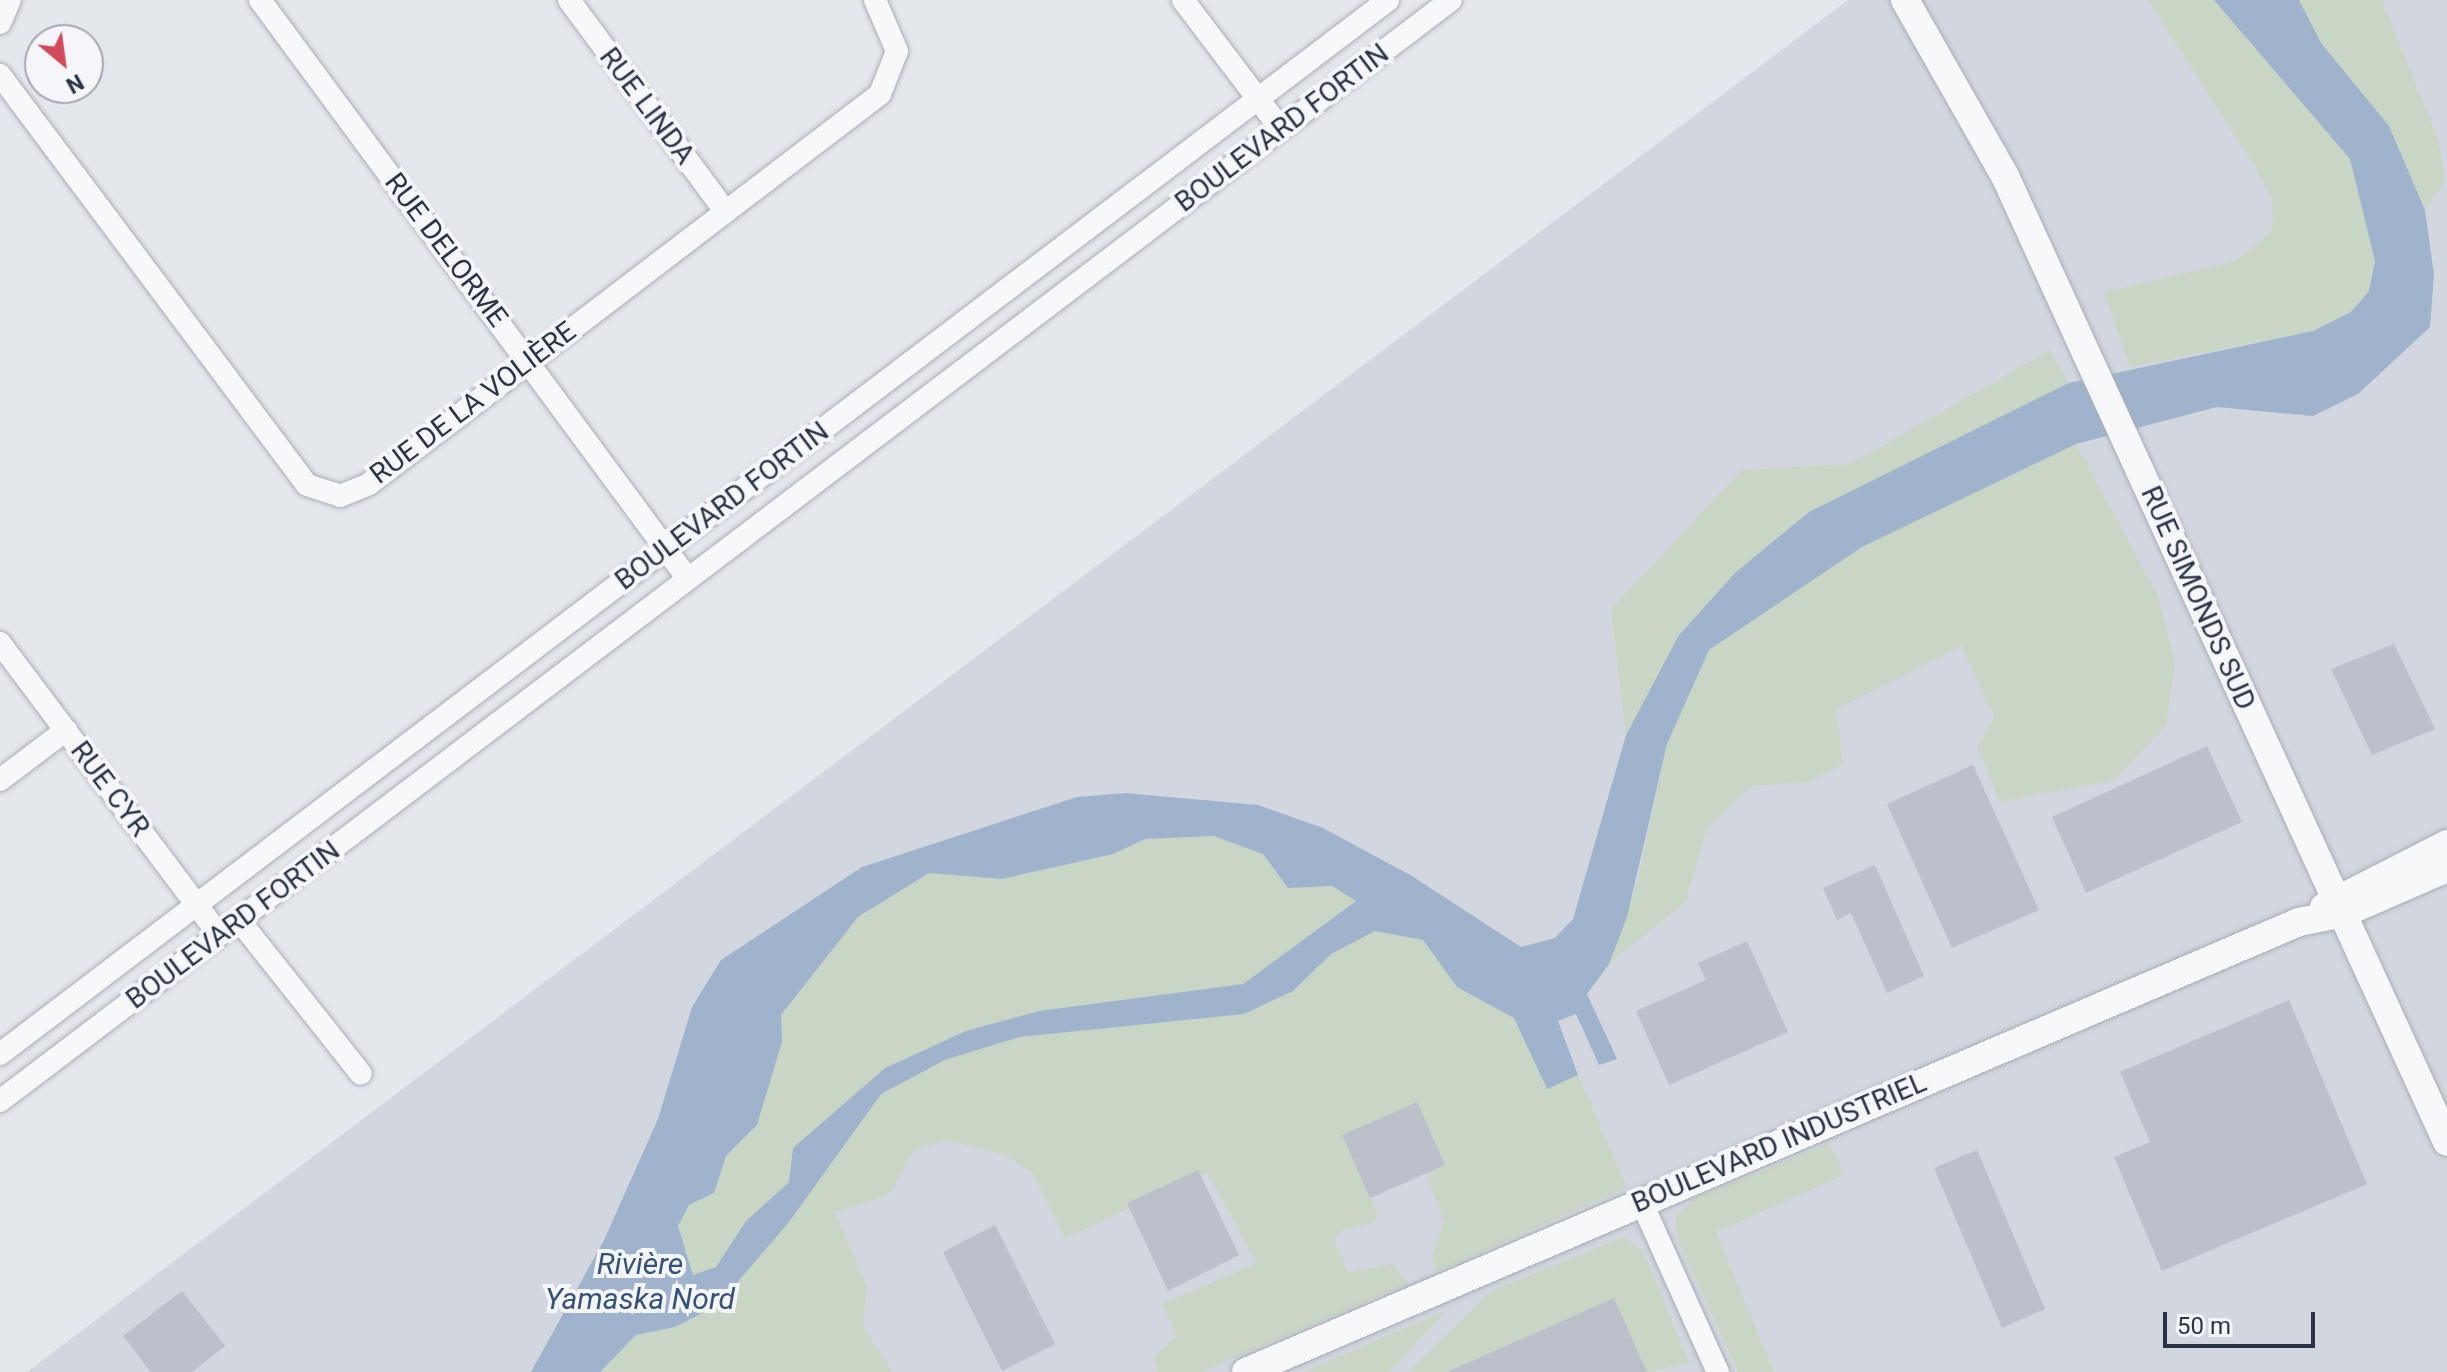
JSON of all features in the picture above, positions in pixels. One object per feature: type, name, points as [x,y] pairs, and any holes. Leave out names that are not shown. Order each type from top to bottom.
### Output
[{"type":"street","points":[[0,23],[10,0]]},
{"type":"street","name":"RUE DELORME","points":[[260,0],[688,579]]},
{"type":"street","name":"RUE LINDA","points":[[569,0],[725,211]]},
{"type":"street","name":"RUE DE LA VOLIÈRE","points":[[0,75],[307,485],[340,496],[369,484],[880,94],[897,51],[875,0]]},
{"type":"street","points":[[1183,0],[1281,129]]},
{"type":"street","name":"BOULEVARD FORTIN","points":[[0,1054],[1388,0]]},
{"type":"street","name":"BOULEVARD FORTIN","points":[[0,1101],[1451,0]]},
{"type":"street","name":"RUE SIMONDS SUD","points":[[1889,0],[1939,58]]},
{"type":"street","name":"RUE SIMONDS SUD","points":[[1905,0],[2005,176],[2447,1142]]},
{"type":"street","points":[[1090,226],[1113,257]]},
{"type":"street","points":[[887,381],[909,412]]},
{"type":"street","name":"RUE CYR","points":[[0,643],[219,935]]},
{"type":"street","points":[[442,719],[465,748]]},
{"type":"street","points":[[0,780],[66,730]]},
{"type":"street","name":"BOULEVARD INDUSTRIEL","points":[[1246,1372],[1641,1201],[2314,917],[2447,844]]},
{"type":"street","name":"BOULEVARD INDUSTRIEL","points":[[2339,904],[2447,868]]},
{"type":"street","points":[[239,920],[361,1074]]},
{"type":"street","points":[[1641,1201],[1718,1372]]},
{"type":"shaded area","points":[[1848,0],[2447,0],[2447,1372],[27,1372]]},
{"type":"green space","points":[[2148,0],[2214,0],[2350,159],[2375,261],[2369,291],[2351,312],[2313,331],[2130,367],[2104,292],[2233,262],[2272,232],[2273,202],[2257,170]]},
{"type":"green space","points":[[2299,0],[2382,0],[2438,139],[2445,181],[2425,210],[2389,126],[2321,43]]},
{"type":"green space","points":[[2050,350],[2069,383],[1809,512],[1736,572],[1679,635],[1626,735],[1611,609],[1742,470],[1851,464]]},
{"type":"green space","points":[[2076,444],[2158,596],[2175,663],[2166,726],[2114,780],[2000,802],[1977,747],[1995,717],[1961,646],[1836,709],[1843,764],[1809,782],[1751,786],[1707,829],[1685,902],[1609,964],[1637,885],[1667,744],[1709,650],[1862,547]]},
{"type":"green space","points":[[1213,836],[1263,854],[1288,888],[1333,886],[1357,900],[1243,984],[1039,1011],[966,1031],[885,1068],[793,1148],[789,1182],[746,1221],[716,1267],[693,1275],[678,1226],[689,1205],[714,1193],[726,1156],[757,1125],[782,1042],[781,1015],[858,917],[929,873],[1002,879],[1113,854],[1145,839]]},
{"type":"green space","points":[[1375,931],[1423,940],[1457,987],[1514,1018],[1547,1089],[1578,1075],[1627,1187],[1437,1272],[1432,1257],[1444,1222],[1426,1173],[1445,1165],[1417,1102],[1342,1135],[1378,1214],[1373,1223],[1342,1230],[1334,1240],[1348,1272],[1393,1264],[1409,1284],[1200,1372],[1158,1372],[1154,1357],[1177,1336],[1162,1304],[1257,1263],[1207,1172],[1065,1238],[1033,1174],[1006,1155],[946,1140],[914,1150],[889,1195],[835,1212],[867,1286],[863,1327],[893,1372],[600,1372],[636,1335],[675,1327],[789,1222],[880,1094],[945,1060],[1020,1037],[1244,1014],[1293,991],[1331,954]]},
{"type":"green space","points":[[1830,1143],[1844,1175],[1716,1232],[1774,1372],[1738,1372],[1677,1238],[1676,1215],[1694,1199]]},
{"type":"green space","points":[[1624,1237],[1643,1251],[1689,1363],[1647,1372],[1614,1298],[1447,1372],[1409,1372],[1491,1291]]},
{"type":"green space","points":[[1447,1310],[1389,1372],[1303,1372]]},
{"type":"water","name":"Rivière Yamaska Nord","points":[[2214,0],[2299,0],[2321,43],[2389,126],[2425,210],[2434,275],[2430,327],[2358,394],[2313,416],[2217,407],[2076,444],[1862,547],[1709,650],[1667,744],[1627,917],[1609,964],[1587,994],[1617,1059],[1599,1065],[1576,1014],[1558,1021],[1578,1075],[1547,1089],[1514,1018],[1457,987],[1423,940],[1375,931],[1331,954],[1293,991],[1244,1014],[1020,1037],[945,1060],[881,1094],[789,1222],[718,1305],[675,1327],[636,1335],[600,1372],[531,1372],[604,1240],[658,1119],[692,1007],[721,960],[862,867],[1077,797],[1125,793],[1258,805],[1323,828],[1412,876],[1521,947],[1555,938],[1573,919],[1626,735],[1679,635],[1736,572],[1809,512],[2069,383],[2313,331],[2351,312],[2369,291],[2375,261],[2350,159]],"holes":[[[1213,836],[1263,854],[1288,888],[1332,886],[1356,901],[1243,984],[1039,1011],[966,1031],[885,1068],[793,1148],[789,1182],[746,1221],[716,1267],[693,1275],[678,1226],[689,1205],[714,1193],[726,1156],[757,1125],[782,1042],[781,1015],[858,917],[929,873],[1002,879],[1113,854],[1145,839]]]},
{"type":"building","points":[[2394,644],[2435,729],[2372,755],[2331,669]]},
{"type":"building","points":[[2207,746],[2242,822],[2086,893],[2052,817]]},
{"type":"building","points":[[1973,765],[2039,910],[1952,948],[1887,804]]},
{"type":"building","points":[[1875,865],[1924,976],[1887,993],[1851,913],[1837,920],[1823,888]]},
{"type":"building","points":[[1747,941],[1788,1032],[1669,1085],[1636,1011],[1706,980],[1698,963]]},
{"type":"building","points":[[2289,1000],[2367,1184],[2162,1271],[2114,1157],[2150,1142],[2120,1072]]},
{"type":"building","points":[[1417,1102],[1445,1165],[1370,1198],[1342,1135]]},
{"type":"building","points":[[1977,1150],[2045,1309],[2002,1328],[1934,1168]]},
{"type":"building","points":[[1198,1170],[1239,1255],[1168,1291],[1127,1203]]},
{"type":"building","points":[[995,1225],[1055,1344],[1002,1371],[943,1252]]},
{"type":"building","points":[[182,1291],[225,1346],[192,1372],[151,1372],[123,1336]]},
{"type":"building","points":[[1614,1298],[1647,1372],[1447,1372]]}]
